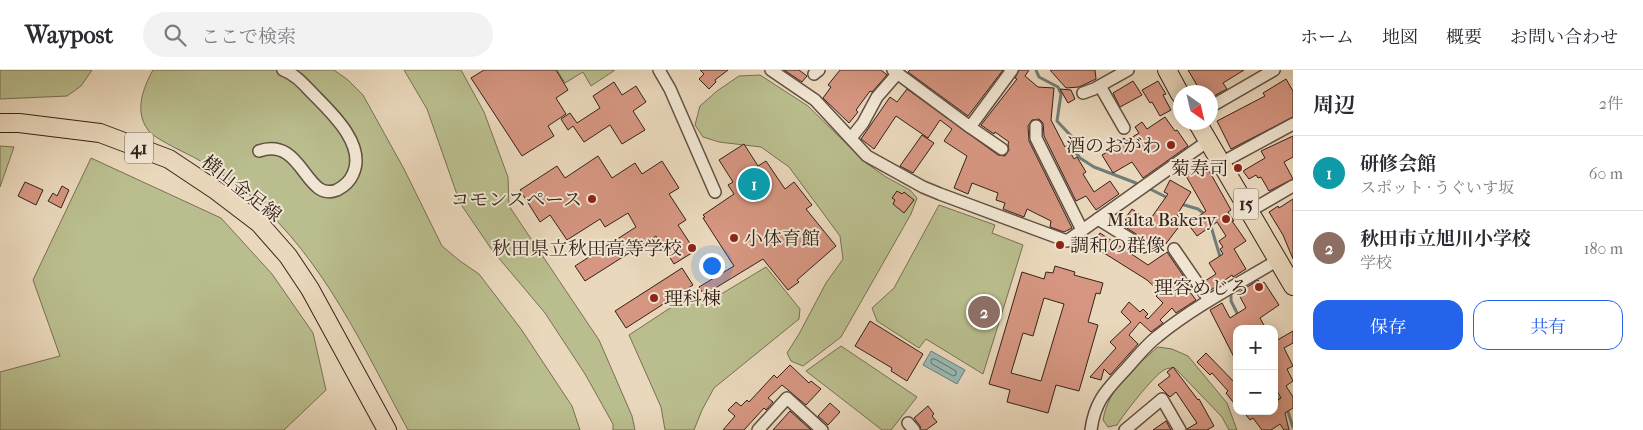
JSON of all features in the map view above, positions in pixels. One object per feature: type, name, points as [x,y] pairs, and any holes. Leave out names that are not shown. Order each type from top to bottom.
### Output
[{"type":"main road","points":[[1167,70],[1175,85]]},
{"type":"main road","name":"横山金足線","points":[[0,123],[19,123],[100,134],[169,159],[217,191],[259,223],[288,256],[310,289],[386,428]]},
{"type":"main road","name":"15","points":[[1202,130],[1293,286]]},
{"type":"street","points":[[259,151],[269,147],[285,151],[299,164],[311,183],[325,191],[336,190],[345,184],[351,179],[357,167],[354,149],[341,125],[293,74],[283,70]]},
{"type":"street","points":[[659,70],[670,89],[715,192]]},
{"type":"street","points":[[771,70],[814,100],[867,156],[923,187],[1067,241],[1208,141]]},
{"type":"street","points":[[970,127],[1009,74],[996,70]]},
{"type":"street","points":[[1082,93],[1100,86],[1128,70]]},
{"type":"street","points":[[1218,102],[1274,70]]},
{"type":"street","points":[[851,138],[863,123],[877,97],[896,72],[1002,149]]},
{"type":"street","points":[[1100,86],[1124,128]]},
{"type":"street","points":[[1221,163],[1293,124]]},
{"type":"street","points":[[1036,126],[1036,138],[1082,230]]},
{"type":"street","points":[[1250,211],[1293,186]]},
{"type":"street","points":[[1098,219],[1143,247]]},
{"type":"street","points":[[1174,249],[1209,300]]},
{"type":"street","points":[[1091,430],[1093,413],[1101,397],[1158,336],[1209,300],[1278,260]]},
{"type":"street","points":[[758,430],[787,398],[822,430]]},
{"type":"street","points":[[1125,430],[1162,399],[1180,430]]},
{"type":"green space","points":[[0,70],[92,70],[81,86],[67,96],[0,99]]},
{"type":"green space","points":[[153,70],[334,70],[348,80],[363,95],[404,169],[442,246],[479,274],[521,329],[572,406],[580,430],[408,430],[341,307],[301,249],[253,198],[233,182],[197,159],[163,141],[148,130],[141,115],[141,107],[143,92]]},
{"type":"green space","points":[[404,70],[461,70],[484,112],[508,177],[509,206],[599,340],[632,416],[635,430],[613,430],[613,424],[585,374],[545,313],[492,250],[460,203],[427,109]]},
{"type":"green space","points":[[557,70],[615,70],[591,86],[583,72],[565,83]]},
{"type":"green space","points":[[760,75],[808,106],[866,163],[910,190],[917,198],[911,214],[841,337],[803,366],[791,361],[787,353],[826,283],[843,259],[840,236],[789,167],[761,147],[719,142],[703,137],[695,125],[700,106],[717,91],[739,76]]},
{"type":"green space","points":[[0,146],[14,147],[0,187]]},
{"type":"green space","points":[[91,158],[221,218],[272,274],[313,333],[326,390],[284,430],[0,430],[0,372],[60,356],[33,280]]},
{"type":"green space","points":[[939,205],[995,225],[992,233],[1023,245],[983,374],[926,339],[919,348],[877,321],[872,308],[894,288]]},
{"type":"green space","points":[[766,267],[800,309],[799,319],[714,388],[694,430],[665,430],[661,407],[629,335],[693,293],[708,302]]},
{"type":"green space","points":[[841,346],[917,397],[891,430],[882,430],[806,371]]},
{"type":"green space","points":[[1158,347],[1172,349],[1188,356],[1227,403],[1237,430],[1229,430],[1222,417],[1175,368],[1166,369],[1159,373],[1117,425],[1108,427],[1103,420],[1110,398],[1132,370]]},
{"type":"water","points":[[931,351],[965,370],[957,384],[923,365]]},
{"type":"building","points":[[484,70],[556,70],[568,90],[556,98],[566,114],[548,126],[554,136],[522,156],[471,78]]},
{"type":"building","points":[[700,70],[728,70],[715,80],[716,82],[709,89],[699,79],[704,74]]},
{"type":"building","points":[[784,70],[799,70],[807,76],[802,82]]},
{"type":"building","points":[[840,70],[881,70],[887,75],[872,92],[870,91],[849,123],[823,98],[831,87],[828,85]]},
{"type":"building","points":[[910,70],[1003,70],[968,116],[908,72]]},
{"type":"building","points":[[1019,70],[1029,70],[1025,76],[1038,87],[1054,88],[1051,120],[1065,147],[1067,146],[1074,159],[1077,157],[1086,172],[1083,174],[1094,192],[1110,181],[1119,194],[1096,210],[1086,196],[1076,201],[1044,136],[1043,123],[1039,119],[1032,120],[1028,126],[1029,141],[1072,228],[1064,232],[1050,227],[1051,221],[1027,209],[1024,217],[1003,209],[1005,203],[996,200],[998,193],[972,183],[968,194],[954,188],[967,156],[944,141],[952,129],[940,120],[928,138],[896,116],[874,149],[861,139],[890,97],[897,102],[907,89],[998,155],[1005,156],[1009,150],[1009,142],[981,125],[1017,79],[1015,78]]},
{"type":"building","points":[[1050,70],[1095,70],[1096,79],[1079,87],[1066,88]]},
{"type":"building","points":[[1188,70],[1244,70],[1223,83],[1227,89],[1218,94],[1218,85],[1197,85]]},
{"type":"building","points":[[1286,79],[1293,91],[1293,117],[1231,149],[1218,120],[1265,96],[1263,93]]},
{"type":"building","points":[[1133,81],[1142,95],[1120,107],[1113,93]]},
{"type":"building","points":[[1158,81],[1166,94],[1163,95],[1171,110],[1160,116],[1142,90]]},
{"type":"building","points":[[614,82],[622,95],[636,86],[646,102],[633,111],[645,130],[622,144],[610,125],[584,142],[573,126],[568,130],[561,119],[570,113],[577,123],[600,108],[593,96]]},
{"type":"building","points":[[1060,89],[1071,90],[1075,99],[1068,103]]},
{"type":"building","points":[[1165,117],[1173,130],[1177,130],[1188,146],[1143,178],[1132,162],[1113,173],[1102,155],[1119,145],[1118,143],[1124,138],[1126,141],[1139,133],[1135,127],[1142,122],[1147,129]]},
{"type":"building","points":[[922,135],[934,143],[913,173],[900,166]]},
{"type":"building","points":[[1293,136],[1293,157],[1284,162],[1293,179],[1269,191],[1261,177],[1258,178],[1256,175],[1249,179],[1243,171],[1265,158],[1261,151]]},
{"type":"building","points":[[744,144],[758,166],[766,161],[785,189],[794,182],[812,205],[806,209],[836,246],[797,280],[799,282],[788,290],[763,259],[704,295],[699,287],[734,266],[703,218],[705,217],[703,215],[734,194],[728,185],[733,182],[719,160]]},
{"type":"building","points":[[598,156],[612,178],[635,163],[642,174],[662,161],[679,188],[669,194],[686,220],[678,225],[695,251],[674,264],[656,236],[585,281],[575,266],[636,227],[628,213],[605,227],[600,219],[567,240],[550,215],[540,222],[520,190],[557,166],[565,178]]},
{"type":"building","points":[[1201,167],[1203,170],[1207,168],[1212,176],[1231,210],[1228,212],[1234,221],[1232,221],[1246,241],[1234,249],[1246,269],[1233,277],[1232,275],[1211,290],[1205,281],[1216,274],[1209,263],[1223,254],[1220,249],[1223,247],[1219,241],[1226,236],[1217,222],[1197,236],[1188,224],[1206,211],[1186,176]]},
{"type":"building","points":[[1170,180],[1191,192],[1177,215],[1184,220],[1165,245],[1152,236],[1148,242],[1121,224],[1132,209],[1149,221],[1168,194],[1164,192]]},
{"type":"building","points":[[25,182],[43,190],[36,205],[18,196]]},
{"type":"building","points":[[62,186],[69,190],[61,208],[48,201],[53,193],[57,196]]},
{"type":"building","points":[[897,191],[902,194],[904,192],[914,200],[904,213],[893,204],[895,200],[892,198]]},
{"type":"building","points":[[1293,199],[1293,259],[1283,235],[1269,212]]},
{"type":"building","points":[[1100,233],[1148,265],[1167,252],[1193,290],[1190,292],[1196,300],[1176,313],[1172,308],[1160,320],[1163,323],[1151,332],[1140,322],[1129,335],[1138,344],[1110,375],[1104,369],[1101,380],[1090,377],[1116,348],[1110,342],[1131,322],[1121,312],[1129,302],[1140,312],[1143,309],[1148,314],[1145,317],[1148,319],[1163,303],[1156,296],[1160,292],[1147,280],[1088,243],[1093,237],[1096,239]]},
{"type":"building","points":[[1055,266],[1075,272],[1074,275],[1103,283],[1100,294],[1096,293],[1088,322],[1098,325],[1079,391],[1056,385],[1048,413],[1007,402],[1010,390],[989,384],[1022,272],[1044,279],[1046,272],[1053,273]],"holes":[[[1044,298],[1064,304],[1041,381],[1011,373],[1023,333],[1033,336]]]},
{"type":"building","name":"理科棟","points":[[682,268],[693,285],[626,328],[615,311]]},
{"type":"building","points":[[1258,280],[1261,284],[1264,282],[1279,305],[1260,318],[1264,325],[1233,325],[1233,355],[1210,310],[1222,303],[1230,318],[1246,308],[1238,293]]},
{"type":"building","points":[[870,321],[923,354],[907,381],[891,371],[892,368],[855,346]]},
{"type":"building","points":[[1293,331],[1293,343],[1284,348],[1293,366],[1287,369],[1293,381],[1286,386],[1293,397],[1293,408],[1285,413],[1289,430],[1284,430],[1280,424],[1271,430],[1262,430],[1253,418],[1250,420],[1246,415],[1278,415],[1278,400],[1281,398],[1278,393],[1278,340]]},
{"type":"building","points":[[1206,353],[1233,381],[1233,402],[1226,393],[1228,391],[1212,373],[1210,375],[1197,362]]},
{"type":"building","points":[[790,365],[809,383],[811,381],[821,389],[806,405],[782,385],[768,398],[773,402],[766,410],[764,408],[744,430],[723,430],[735,416],[728,410],[736,402],[741,406],[747,400],[749,402],[774,375],[777,378]]},
{"type":"building","points":[[1173,367],[1199,399],[1214,426],[1207,430],[1187,430],[1197,423],[1176,392],[1170,397],[1158,385],[1170,376],[1167,372]]},
{"type":"building","points":[[830,403],[840,412],[828,425],[818,416]]},
{"type":"building","points":[[928,406],[937,422],[926,430],[921,430],[914,418]]},
{"type":"building","points":[[790,411],[811,430],[773,430]]},
{"type":"building","points":[[1166,421],[1171,430],[1153,430]]},
{"type":"waterway","points":[[1036,70],[1039,77],[1058,87],[1061,94],[1057,121],[1074,139],[1076,153],[1080,158],[1094,167],[1136,183]]},
{"type":"waterway","points":[[1150,189],[1168,198]]},
{"type":"waterway","points":[[1181,204],[1198,209],[1206,215]]},
{"type":"waterway","points":[[1210,223],[1221,260]]},
{"type":"waterway","points":[[1231,296],[1231,301],[1239,317]]},
{"type":"waterway","points":[[1278,398],[1281,402]]},
{"type":"waterway","points":[[1287,409],[1293,427]]},
{"type":"place","name":"酒のおがわ","points":[[1171,145]]},
{"type":"place","name":"菊寿司","points":[[1238,168]]},
{"type":"place","name":"研修会館","points":[[754,184]]},
{"type":"place","name":"コモンスペース","points":[[592,199]]},
{"type":"place","name":"Malta Bakery","points":[[1226,219]]},
{"type":"place","name":"小体育館","points":[[734,238]]},
{"type":"place","name":"調和の群像","points":[[1060,245]]},
{"type":"place","name":"秋田県立秋田高等学校","points":[[692,248]]},
{"type":"place","name":"理容めじろ","points":[[1259,287]]},
{"type":"place","name":"理科棟","points":[[654,298]]},
{"type":"place","name":"秋田市立旭川小学校","points":[[984,312]]}]
